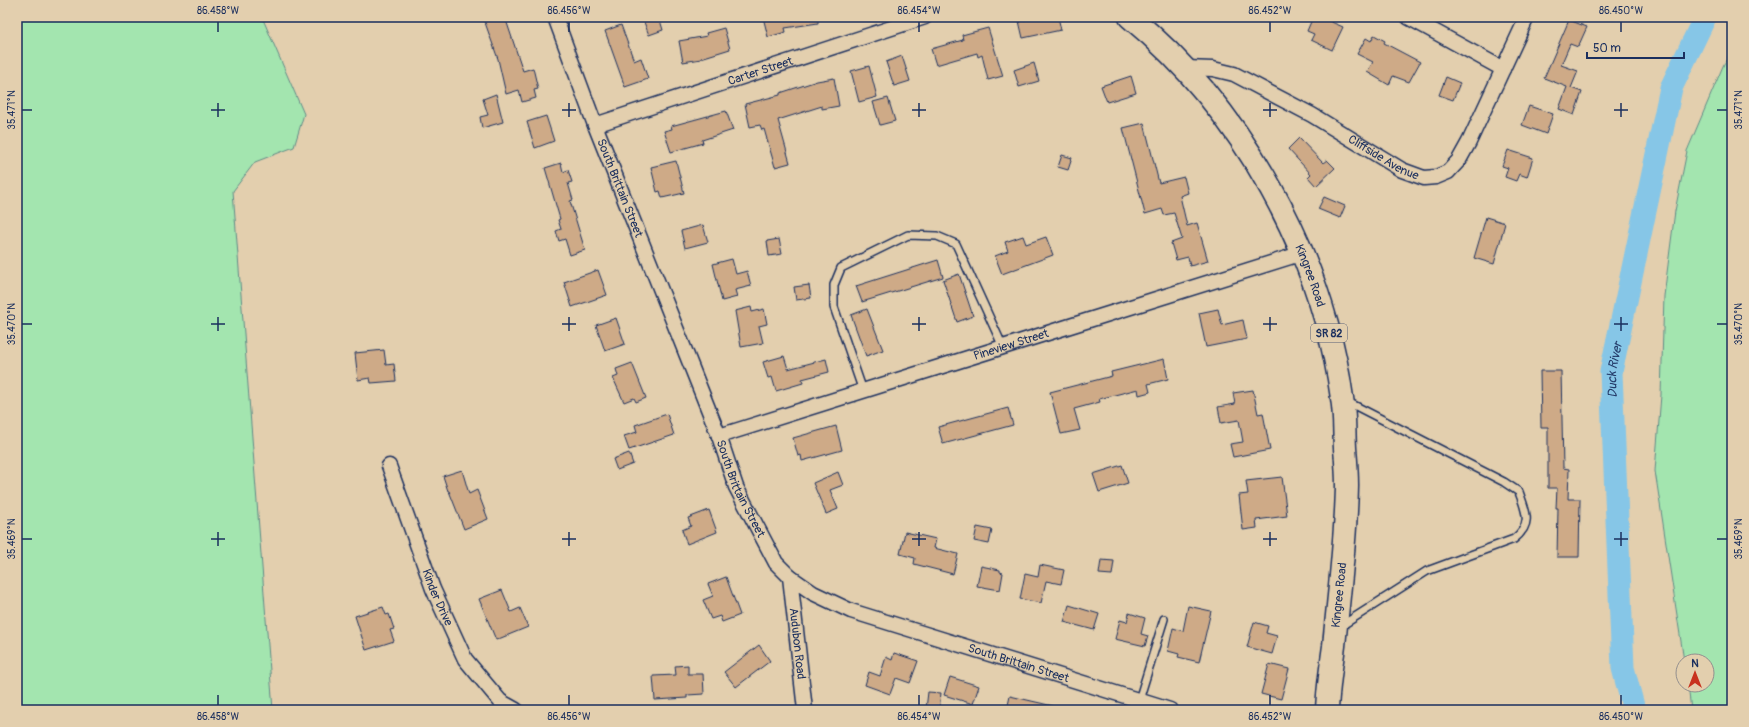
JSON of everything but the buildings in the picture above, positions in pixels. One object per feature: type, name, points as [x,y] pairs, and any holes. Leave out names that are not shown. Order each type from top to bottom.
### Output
[{"type":"main road","name":"Kingree Road","points":[[1130,17],[1185,68],[1223,116],[1260,170],[1272,190],[1303,253],[1324,313],[1342,400],[1347,484],[1344,550],[1327,710]]},
{"type":"street","name":"South Brittain Street","points":[[555,17],[595,125],[719,436],[736,487],[776,563],[790,578],[812,593],[851,611],[1170,710]]},
{"type":"street","name":"Carter Street","points":[[595,125],[925,17]]},
{"type":"street","points":[[1408,17],[1503,69]]},
{"type":"street","name":"Cliffside Avenue","points":[[1185,68],[1213,69],[1234,74],[1312,115],[1402,170],[1424,178],[1436,177],[1448,172],[1459,160],[1469,142],[1527,17]]},
{"type":"street","name":"Pineview Street","points":[[719,436],[1303,253]]},
{"type":"street","name":"Kinder Drive","points":[[389,466],[433,589],[465,658],[500,701],[516,710]]},
{"type":"street","name":"Audubon Road","points":[[790,578],[805,710]]},
{"type":"lane","points":[[863,391],[834,307],[834,284],[841,268],[908,235],[937,236],[956,244],[1003,347]]},
{"type":"lane","points":[[1335,629],[1427,571],[1514,539],[1523,532],[1527,520],[1519,492],[1504,482],[1342,400]]},
{"type":"lane","points":[[1139,700],[1164,619]]},
{"type":"green space","points":[[17,17],[262,17],[304,114],[294,147],[255,162],[233,191],[273,710],[17,710]]},
{"type":"green space","points":[[1732,49],[1732,710],[1691,710],[1689,693],[1715,693],[1715,653],[1683,653],[1655,471],[1661,395],[1664,296],[1675,211],[1687,151],[1723,66]]},
{"type":"waterway","name":"Duck River","points":[[1634,710],[1623,668],[1611,372],[1671,88],[1705,17]]}]
